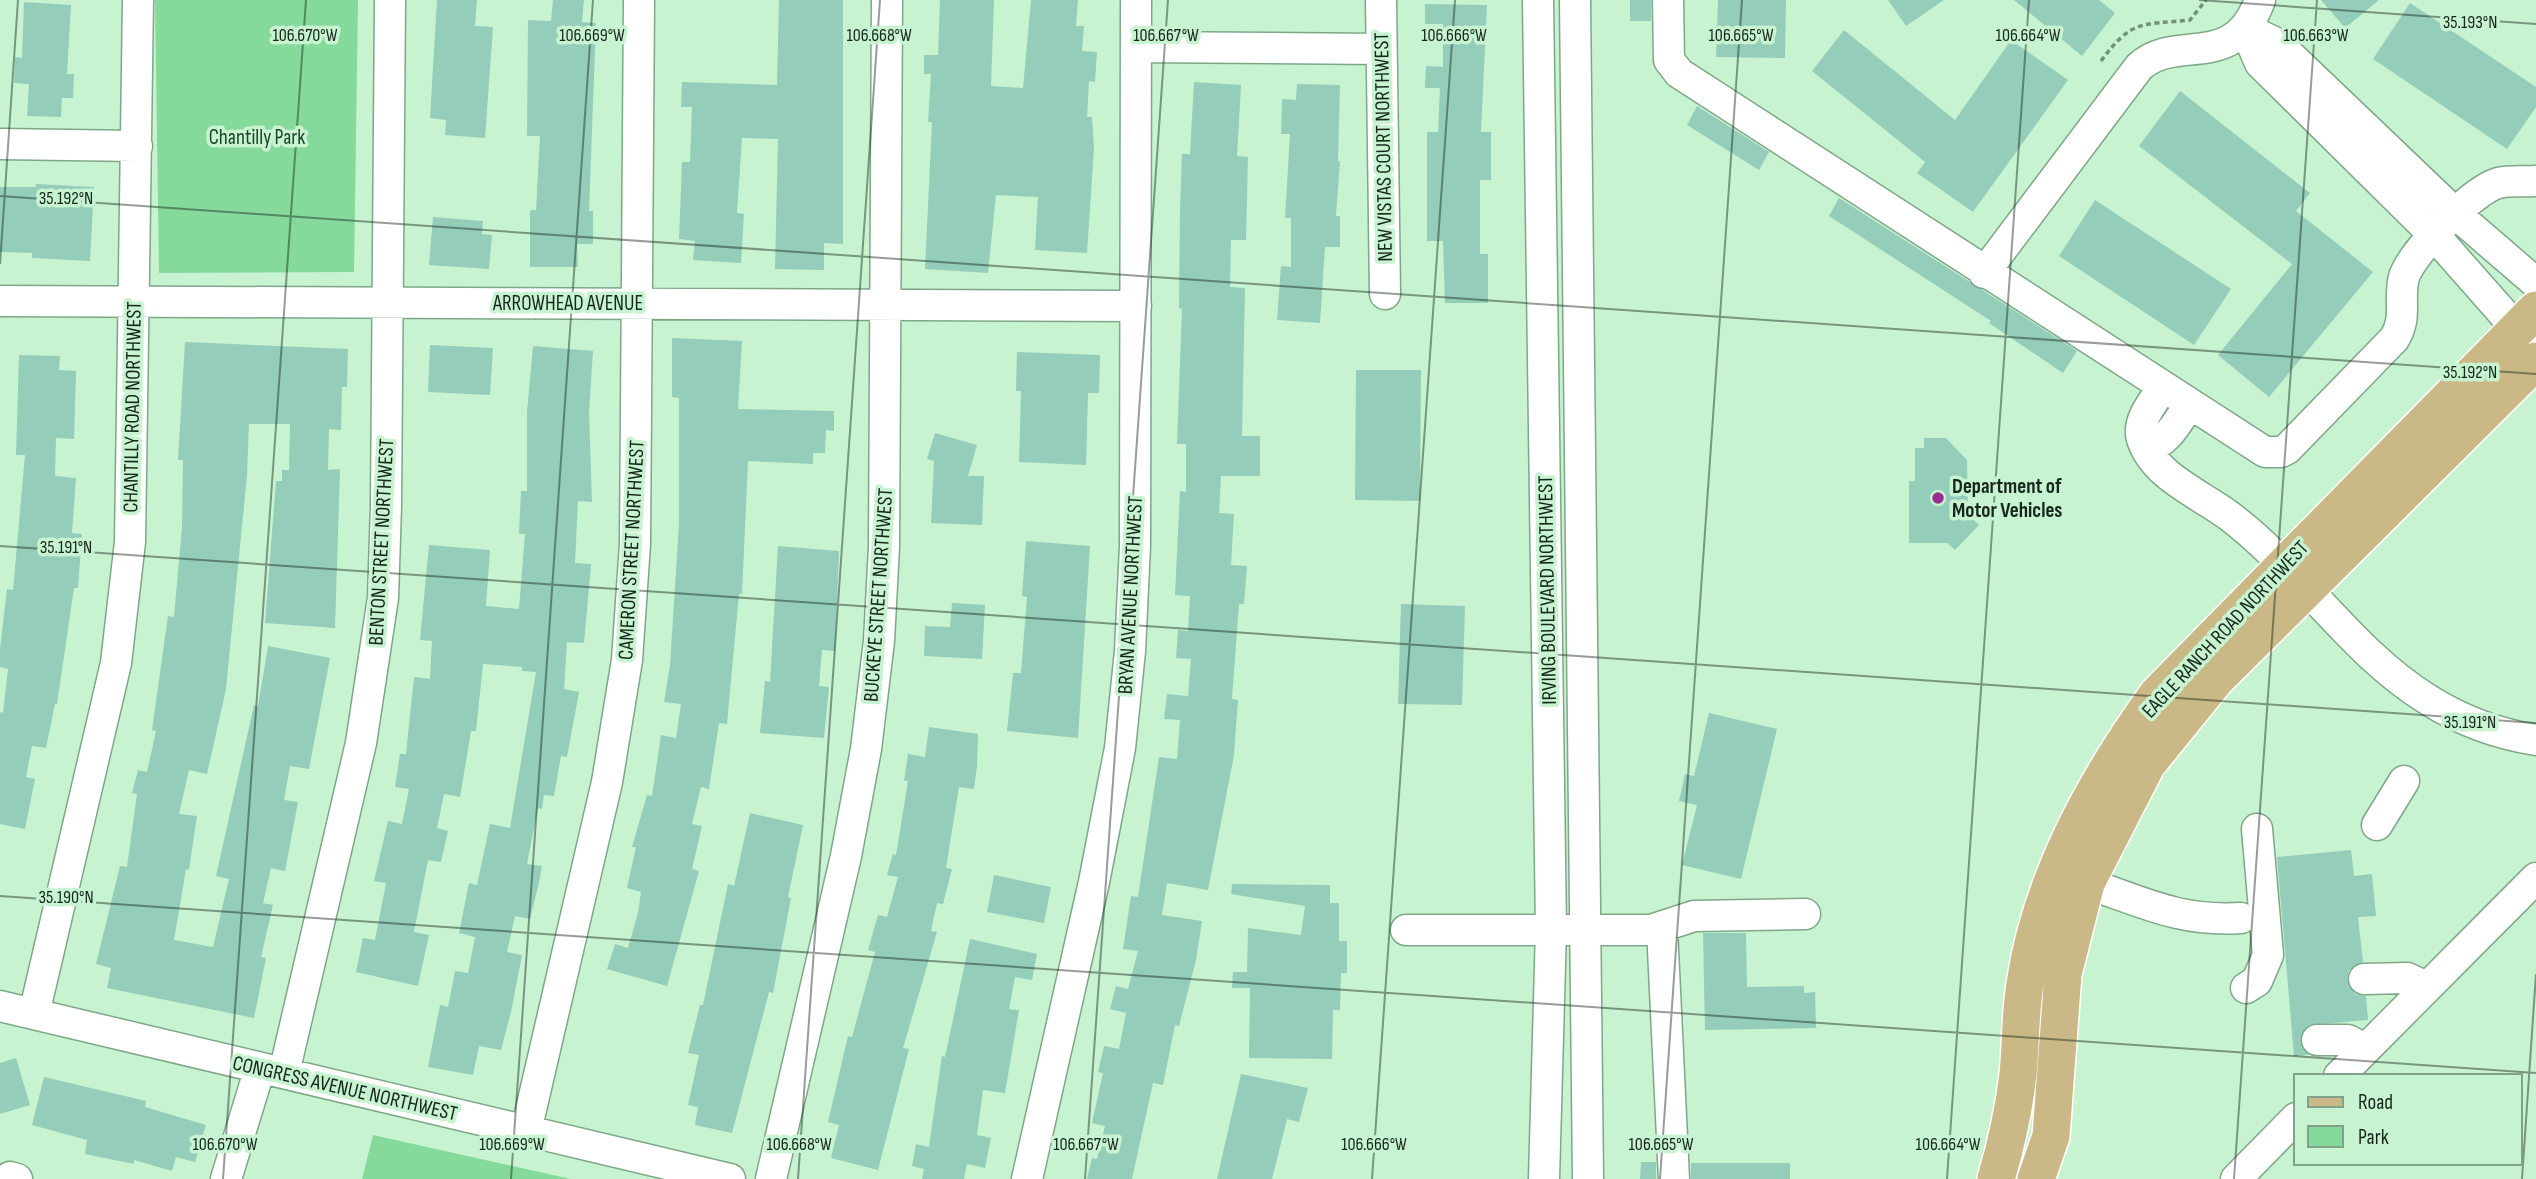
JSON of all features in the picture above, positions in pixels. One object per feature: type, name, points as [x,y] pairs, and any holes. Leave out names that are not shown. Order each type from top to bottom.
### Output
[{"type":"main road","name":"EAGLE RANCH ROAD NORTHWEST","points":[[2036,1179],[2052,1136],[2063,974],[2086,883],[2147,764],[2296,578],[2530,326]]},
{"type":"main road","name":"EAGLE RANCH ROAD NORTHWEST","points":[[1996,1179],[2005,1148],[2018,1076],[2025,983],[2045,904],[2078,820],[2118,750],[2157,695],[2296,578],[2536,361]]},
{"type":"street","name":"CHANTILLY ROAD NORTHWEST","points":[[34,1014],[116,663],[130,542],[138,0]]},
{"type":"street","name":"BENTON STREET NORTHWEST","points":[[226,1179],[272,1070],[361,743],[373,673],[384,571],[390,0]]},
{"type":"street","name":"CAMERON STREET NORTHWEST","points":[[526,1131],[607,782],[622,697],[635,544],[639,0]]},
{"type":"street","name":"BUCKEYE STREET NORTHWEST","points":[[771,1179],[846,856],[866,749],[879,641],[884,547],[887,0]]},
{"type":"street","name":"BRYAN AVENUE NORTHWEST","points":[[1027,1179],[1094,882],[1120,748],[1130,651],[1135,546],[1136,0]]},
{"type":"street","name":"NEW VISTAS COURT NORTHWEST","points":[[1381,0],[1385,294]]},
{"type":"street","name":"IRVING BOULEVARD NORTHWEST","points":[[1538,0],[1550,929],[1544,1179]]},
{"type":"street","name":"IRVING BOULEVARD NORTHWEST","points":[[1575,0],[1588,1179]]},
{"type":"street","points":[[1668,0],[1669,60],[1679,73],[2258,449],[2273,453],[2287,449],[2394,339],[2403,319],[2405,274],[2416,256],[2456,214],[2486,188],[2500,183],[2536,181]]},
{"type":"street","points":[[1984,273],[2139,67],[2158,55],[2217,46],[2245,28],[2260,0]]},
{"type":"street","points":[[2245,28],[2278,44],[2456,214],[2536,283]]},
{"type":"street","points":[[2245,28],[2260,63],[2530,326]]},
{"type":"street","points":[[1137,47],[1381,49]]},
{"type":"street","points":[[0,145],[137,146]]},
{"type":"street","name":"ARROWHEAD AVENUE","points":[[0,300],[1136,306]]},
{"type":"street","points":[[2163,387],[2140,423],[2140,436],[2161,469],[2243,527],[2381,664],[2426,699],[2477,725],[2536,740]]},
{"type":"street","points":[[2146,448],[2158,445],[2166,438],[2190,404]]},
{"type":"street","points":[[2376,825],[2404,781]]},
{"type":"street","points":[[2246,988],[2257,981],[2268,955],[2256,829]]},
{"type":"street","points":[[2341,1074],[2536,878]]},
{"type":"street","points":[[2086,883],[2185,917],[2241,918]]},
{"type":"street","points":[[1406,930],[1587,931],[1662,928],[1694,916],[1805,914]]},
{"type":"street","points":[[1662,928],[1674,1179]]},
{"type":"street","points":[[2364,979],[2407,978],[2427,987]]},
{"type":"street","name":"CONGRESS AVENUE NORTHWEST","points":[[0,1006],[730,1179]]},
{"type":"street","points":[[2317,1040],[2348,1040],[2365,1049]]},
{"type":"street","points":[[2236,1179],[2294,1120]]},
{"type":"path","points":[[2101,61],[2123,33],[2132,27],[2190,20],[2206,0]]},
{"type":"green space","name":"Chantilly Park","points":[[155,0],[358,0],[354,272],[159,273]]},
{"type":"green space","points":[[373,1135],[571,1179],[362,1179]]},
{"type":"building","points":[[437,0],[477,0],[475,26],[493,27],[485,138],[445,135],[446,120],[430,118]]},
{"type":"building","points":[[553,0],[584,0],[582,22],[596,23],[589,211],[593,211],[593,244],[577,244],[578,267],[530,267],[530,210],[536,210],[540,136],[527,136],[528,20],[551,21]]},
{"type":"building","points":[[779,0],[843,0],[843,244],[824,243],[824,270],[775,269],[778,139],[742,138],[737,213],[744,214],[741,263],[693,260],[695,241],[679,239],[682,162],[690,162],[692,107],[681,107],[682,82],[777,85]]},
{"type":"building","points":[[940,0],[994,0],[991,86],[1023,88],[1031,0],[1078,0],[1076,26],[1084,26],[1082,51],[1097,52],[1095,82],[1089,81],[1087,117],[1092,117],[1094,148],[1087,253],[1035,250],[1038,197],[996,195],[988,273],[925,269],[932,122],[928,122],[931,74],[924,74],[924,55],[938,55]]},
{"type":"building","points":[[1630,0],[1651,0],[1651,21],[1630,21]]},
{"type":"building","points":[[1718,0],[1786,0],[1785,58],[1716,57]]},
{"type":"building","points":[[1888,0],[1944,0],[1906,26]]},
{"type":"building","points":[[2014,0],[2099,0],[2115,13],[2082,56]]},
{"type":"building","points":[[2321,0],[2379,0],[2345,28]]},
{"type":"building","points":[[24,2],[71,5],[67,74],[74,74],[73,98],[62,98],[61,117],[27,116],[29,84],[14,83],[15,57],[22,58]]},
{"type":"building","points":[[2410,3],[2536,87],[2536,107],[2507,149],[2373,59]]},
{"type":"building","points":[[1425,4],[1487,5],[1481,132],[1491,132],[1491,180],[1480,180],[1480,254],[1488,254],[1488,303],[1445,303],[1443,241],[1427,241],[1427,132],[1438,132],[1440,88],[1425,88],[1426,66],[1443,67],[1443,24],[1425,24]]},
{"type":"building","points":[[1844,30],[1955,120],[2011,40],[2068,80],[1973,212],[1917,173],[1925,162],[1812,71]]},
{"type":"building","points":[[1194,82],[1241,85],[1237,156],[1248,157],[1246,240],[1231,240],[1230,287],[1245,288],[1242,436],[1260,436],[1260,476],[1221,476],[1219,513],[1234,514],[1231,565],[1247,566],[1244,604],[1239,604],[1232,699],[1238,700],[1234,755],[1208,890],[1167,883],[1162,915],[1202,921],[1196,960],[1179,1026],[1175,1025],[1163,1085],[1153,1083],[1132,1179],[1087,1179],[1092,1158],[1097,1159],[1105,1126],[1092,1123],[1103,1073],[1098,1072],[1104,1046],[1119,1049],[1126,1013],[1110,1009],[1116,986],[1128,989],[1138,951],[1123,949],[1131,896],[1138,897],[1159,757],[1177,759],[1180,720],[1164,719],[1167,694],[1188,696],[1191,659],[1176,658],[1178,630],[1188,631],[1190,596],[1175,595],[1180,491],[1186,492],[1186,444],[1177,444],[1182,309],[1179,308],[1182,154],[1190,154]]},
{"type":"building","points":[[1297,84],[1340,85],[1340,161],[1336,216],[1340,216],[1340,247],[1325,247],[1320,323],[1277,320],[1281,266],[1291,267],[1291,218],[1285,218],[1290,134],[1281,134],[1282,99],[1296,100]]},
{"type":"building","points":[[2180,91],[2310,193],[2296,211],[2373,272],[2269,397],[2218,355],[2292,264],[2139,146]]},
{"type":"building","points":[[1697,106],[1769,152],[1759,170],[1687,125]]},
{"type":"building","points":[[36,184],[94,187],[90,261],[32,258],[32,253],[0,252],[0,187],[36,187]]},
{"type":"building","points":[[1839,198],[2077,351],[2063,373],[1989,323],[1991,321],[1829,216]]},
{"type":"building","points":[[2095,200],[2231,289],[2194,345],[2059,256]]},
{"type":"building","points":[[433,217],[483,221],[482,234],[492,235],[489,269],[429,265]]},
{"type":"building","points":[[672,338],[742,341],[738,409],[834,411],[834,431],[826,430],[825,453],[813,453],[813,464],[748,461],[742,594],[739,594],[727,724],[719,723],[709,789],[701,787],[692,824],[702,826],[692,869],[699,871],[667,986],[607,969],[615,944],[628,948],[638,913],[641,892],[627,888],[636,847],[632,847],[647,795],[652,796],[661,735],[676,738],[681,704],[664,702],[670,665],[679,524],[679,398],[672,397]]},
{"type":"building","points":[[185,342],[348,349],[347,387],[342,387],[341,430],[329,429],[328,470],[340,469],[335,628],[265,623],[276,481],[282,481],[282,470],[289,470],[290,424],[249,424],[247,475],[226,689],[207,774],[189,770],[179,814],[197,816],[174,940],[213,947],[229,879],[216,876],[254,705],[258,706],[268,646],[330,658],[309,769],[290,766],[284,800],[298,802],[285,871],[271,868],[263,903],[273,905],[261,957],[266,958],[254,1018],[107,988],[111,968],[96,964],[120,866],[127,867],[137,794],[132,793],[138,770],[147,772],[156,731],[152,730],[168,616],[174,617],[182,527],[183,460],[178,460]]},
{"type":"building","points":[[430,345],[493,348],[490,395],[428,392]]},
{"type":"building","points":[[533,346],[593,351],[589,412],[592,502],[578,501],[575,563],[591,564],[584,643],[567,642],[564,689],[579,692],[567,757],[561,756],[554,796],[544,795],[542,809],[538,808],[527,864],[542,866],[538,887],[530,919],[515,916],[507,952],[522,955],[511,1012],[501,1050],[479,1046],[473,1075],[428,1067],[440,1005],[448,1007],[455,971],[468,973],[475,937],[459,933],[469,883],[477,885],[490,824],[510,828],[536,672],[522,671],[522,667],[483,664],[476,731],[471,731],[460,797],[444,794],[437,828],[448,831],[441,862],[428,860],[414,932],[429,935],[418,986],[356,972],[363,938],[375,940],[386,883],[374,881],[388,821],[402,824],[409,789],[395,787],[400,754],[406,754],[414,677],[430,679],[432,641],[420,640],[429,545],[490,550],[486,606],[519,609],[525,534],[519,534],[521,491],[527,491],[527,412]]},
{"type":"building","points":[[1017,352],[1100,355],[1099,393],[1088,393],[1086,465],[1019,462],[1021,391],[1016,391]]},
{"type":"building","points":[[19,355],[60,356],[59,370],[76,371],[74,439],[56,438],[55,476],[76,478],[72,533],[82,534],[78,588],[74,588],[57,704],[46,748],[32,746],[26,777],[35,779],[25,829],[0,824],[0,712],[3,713],[8,669],[0,667],[0,649],[7,589],[13,590],[25,455],[16,455]]},
{"type":"building","points":[[1356,370],[1421,370],[1420,501],[1355,500]]},
{"type":"building","points":[[935,433],[977,445],[968,476],[984,476],[982,525],[931,523],[934,461],[927,459]]},
{"type":"building","name":"Department of Motor Vehicles","points":[[1924,438],[1946,438],[1967,460],[1968,515],[1979,525],[1955,550],[1947,543],[1909,543],[1909,481],[1915,481],[1915,448],[1924,448]]},
{"type":"building","points":[[1026,541],[1090,546],[1078,738],[1007,731],[1013,673],[1021,673],[1027,597],[1022,596]]},
{"type":"building","points":[[778,546],[839,551],[835,651],[822,650],[819,686],[829,687],[824,738],[760,733],[765,681],[770,682]]},
{"type":"building","points":[[952,603],[985,605],[982,659],[924,656],[925,626],[950,627]]},
{"type":"building","points":[[1401,604],[1465,606],[1462,705],[1398,704]]},
{"type":"building","points":[[1709,713],[1777,729],[1741,879],[1682,865],[1697,805],[1679,801],[1685,774],[1694,776]]},
{"type":"building","points":[[929,727],[978,734],[977,766],[974,789],[959,787],[946,868],[952,869],[943,904],[937,903],[931,931],[937,932],[903,1048],[909,1049],[878,1170],[831,1158],[839,1125],[828,1122],[848,1036],[852,1037],[875,952],[868,950],[878,915],[887,917],[898,877],[887,875],[893,854],[896,855],[908,781],[904,781],[908,754],[925,757]]},
{"type":"building","points":[[750,813],[803,825],[788,897],[791,898],[773,993],[769,992],[732,1133],[695,1125],[698,1107],[688,1105],[699,1055],[688,1053],[700,1005],[703,1005],[728,884],[734,886]]},
{"type":"building","points":[[2351,850],[2354,876],[2372,874],[2376,916],[2358,917],[2363,962],[2349,970],[2347,979],[2355,994],[2366,996],[2368,1020],[2309,1025],[2300,1039],[2308,1055],[2294,1056],[2277,857]]},
{"type":"building","points":[[994,875],[1051,887],[1044,923],[987,912]]},
{"type":"building","points":[[1232,884],[1330,885],[1330,903],[1339,903],[1339,941],[1347,941],[1347,973],[1341,973],[1340,1010],[1333,1010],[1332,1059],[1249,1058],[1250,988],[1232,988],[1233,972],[1247,972],[1248,928],[1301,935],[1305,906],[1231,894]]},
{"type":"building","points":[[1703,933],[1746,933],[1747,987],[1804,986],[1804,993],[1815,992],[1816,1028],[1705,1030]]},
{"type":"building","points":[[970,939],[1037,954],[1032,980],[1015,977],[1009,1009],[1019,1010],[1005,1093],[983,1090],[977,1135],[991,1138],[985,1168],[967,1164],[964,1179],[922,1179],[924,1169],[912,1166],[916,1144],[929,1147],[942,1056],[945,1057]]},
{"type":"building","points":[[16,1058],[30,1105],[0,1114],[0,1063]]},
{"type":"building","points":[[1241,1074],[1308,1088],[1299,1122],[1287,1119],[1272,1179],[1217,1179]]},
{"type":"building","points":[[44,1077],[146,1101],[145,1107],[206,1125],[195,1162],[176,1157],[172,1171],[134,1160],[134,1164],[85,1154],[87,1140],[32,1125]]},
{"type":"building","points":[[1641,1162],[1656,1162],[1656,1179],[1640,1179]]},
{"type":"building","points":[[1691,1163],[1790,1163],[1790,1179],[1691,1179]]},
{"type":"place","name":"Department of Motor Vehicles","points":[[1938,498]]}]
